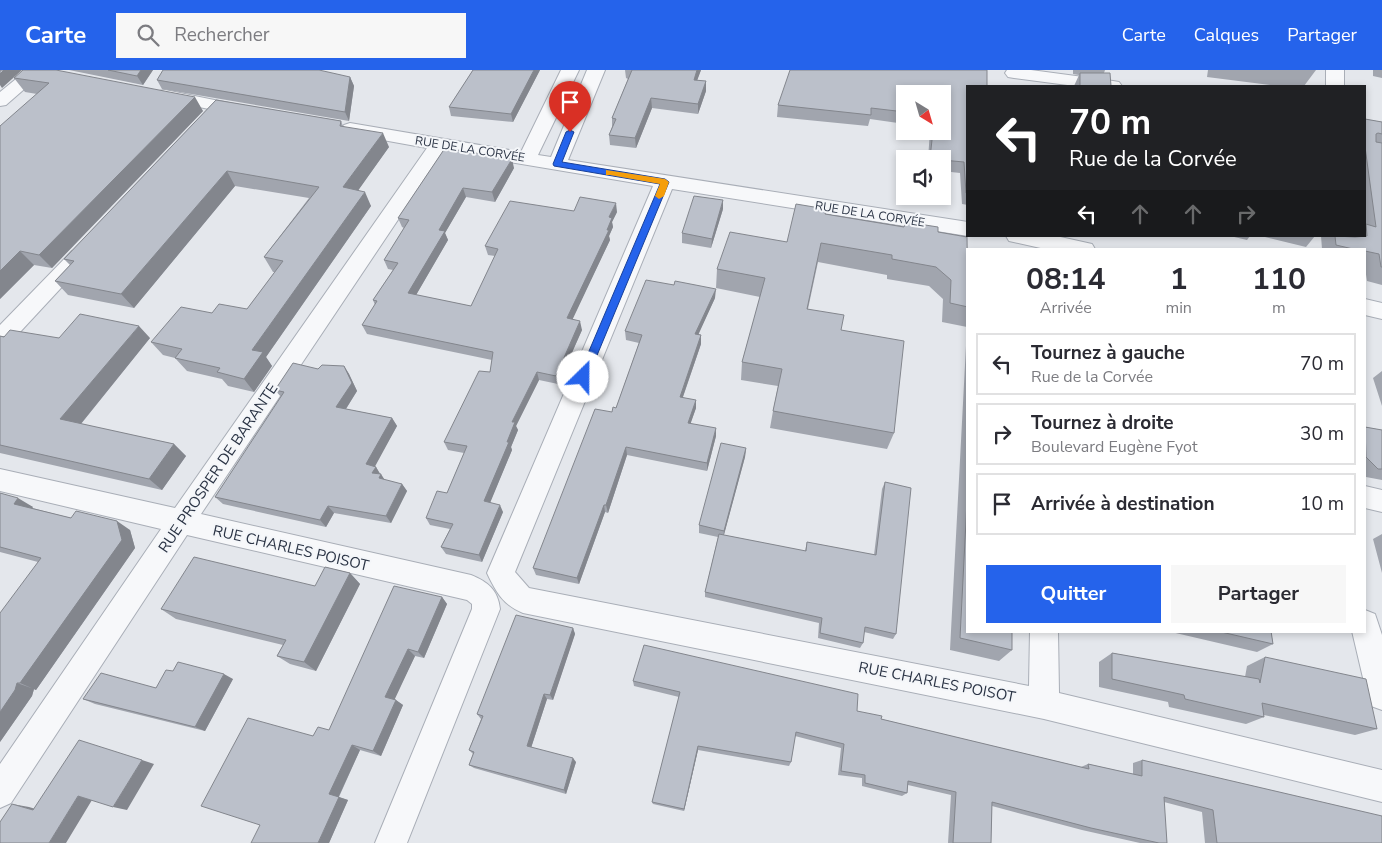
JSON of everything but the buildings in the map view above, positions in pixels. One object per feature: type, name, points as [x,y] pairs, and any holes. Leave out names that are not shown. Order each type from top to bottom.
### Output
[{"type":"street","points":[[0,101],[35,70],[55,74]]},
{"type":"street","points":[[527,158],[570,70]]},
{"type":"street","points":[[557,164],[596,70]]},
{"type":"street","points":[[1335,70],[1335,85]]},
{"type":"street","points":[[1014,76],[1103,85]]},
{"type":"street","points":[[154,85],[214,114],[258,114]]},
{"type":"street","name":"RUE DE LA CORVÉE","points":[[334,127],[665,182],[966,229]]},
{"type":"street","name":"RUE PROSPER DE BARANTE","points":[[0,792],[180,523],[439,144]]},
{"type":"street","name":"RUE CHARLES POISOT","points":[[665,182],[501,573],[509,588],[523,600],[1044,704],[1382,786]]},
{"type":"street","points":[[1020,237],[1079,248]]},
{"type":"street","points":[[0,339],[90,245]]},
{"type":"street","points":[[1366,307],[1382,311]]},
{"type":"street","name":"RUE CHARLES POISOT","points":[[0,480],[180,523],[466,587],[481,593],[486,602],[486,609],[391,843]]},
{"type":"street","points":[[1366,497],[1382,501]]},
{"type":"street","points":[[1366,628],[1382,695]]},
{"type":"street","points":[[1044,633],[1044,704]]},
{"type":"slow traffic","points":[[610,172],[665,182],[659,196]]},
{"type":"route","points":[[570,132],[557,164],[665,182],[583,377]]}]
